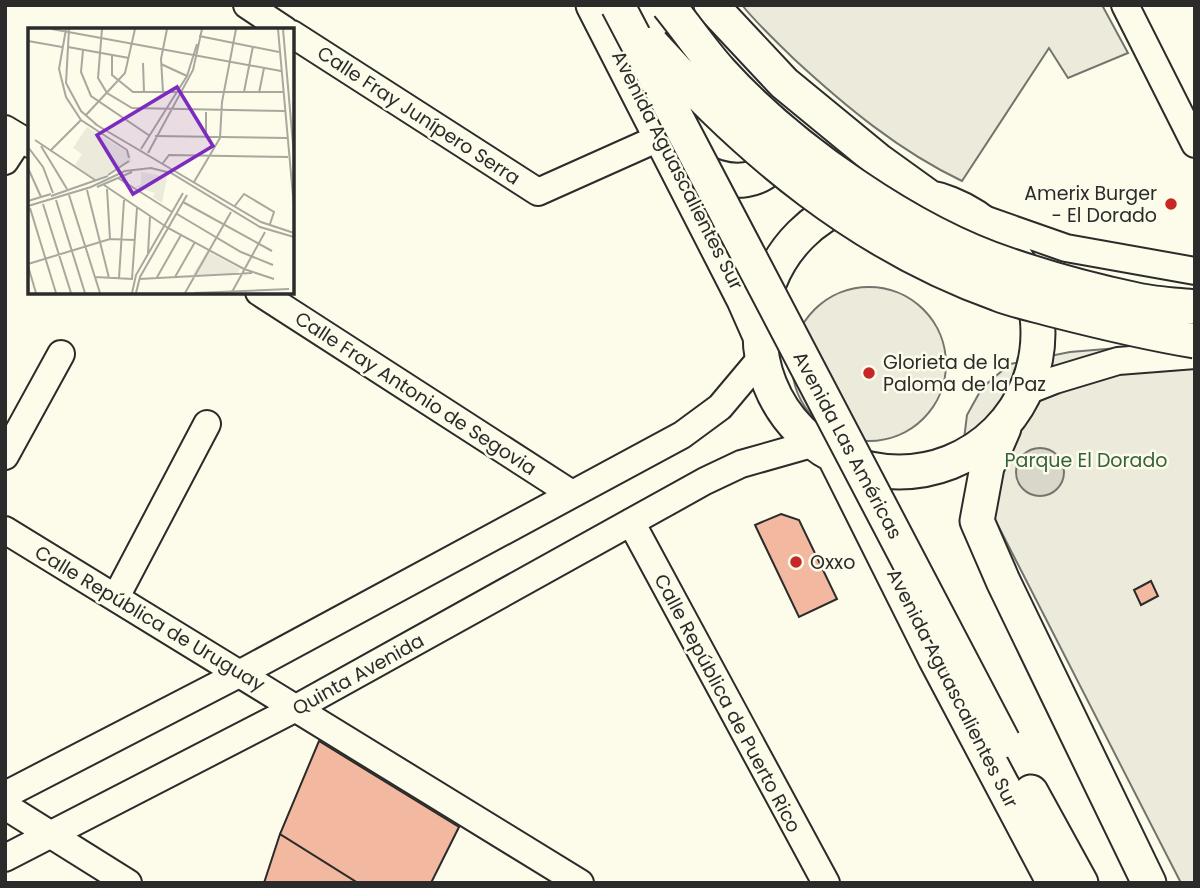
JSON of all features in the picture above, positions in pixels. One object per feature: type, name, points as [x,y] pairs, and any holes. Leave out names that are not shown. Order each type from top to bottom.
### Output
[{"type":"main road","name":"Avenida Aguascalientes Sur","points":[[593,5],[744,300],[761,347],[769,382],[780,405],[796,426],[824,449],[869,469],[906,472],[943,466],[977,449],[1006,424]]},
{"type":"main road","name":"Avenida Aguascalientes Sur","points":[[618,5],[708,105],[771,163],[852,222],[938,270],[999,295],[1131,330],[1195,341]]},
{"type":"main road","name":"Avenida Las Américas","points":[[618,5],[1003,741],[1081,883]]},
{"type":"main road","points":[[668,5],[721,72],[781,130],[827,166],[897,212],[952,241],[1007,265],[1139,301],[1195,307]]},
{"type":"main road","points":[[713,7],[784,83],[879,161],[929,197]]},
{"type":"main road","points":[[661,136],[686,161],[704,174],[733,182],[746,180],[764,172],[777,159],[785,145],[792,116],[784,83]]},
{"type":"main road","name":"Avenida Aguascalientes Sur","points":[[761,347],[762,304],[772,275],[788,248],[810,225],[837,208],[866,198],[898,194],[929,197],[975,216],[1005,243],[1026,276],[1038,314],[1038,353],[1027,391],[1006,424],[987,467],[978,521],[1003,581],[1149,883]]},
{"type":"main road","name":"Avenida Aguascalientes Sur","points":[[824,449],[1054,883]]},
{"type":"street","points":[[247,5],[282,28]]},
{"type":"street","points":[[1125,5],[1195,144]]},
{"type":"street","name":"Calle Fray Junípero Serra","points":[[294,35],[538,192],[661,136]]},
{"type":"street","points":[[5,161],[18,137]]},
{"type":"street","name":"Avenida Aguascalientes Sur","points":[[975,216],[1066,248],[1195,271]]},
{"type":"street","name":"Calle Fray Antonio de Segovia","points":[[262,294],[572,494]]},
{"type":"street","points":[[5,795],[239,674],[682,435],[720,407],[761,347]]},
{"type":"street","points":[[5,457],[61,354]]},
{"type":"street","points":[[1027,391],[1118,361],[1195,355]]},
{"type":"street","points":[[116,597],[207,424]]},
{"type":"street","name":"Quinta Avenida","points":[[5,858],[298,707],[705,481],[741,464],[824,449]]},
{"type":"street","name":"Calle República de Puerto Rico","points":[[631,522],[826,883]]},
{"type":"street","name":"Calle República de Uruguay","points":[[5,530],[239,674],[298,707],[580,883]]},
{"type":"street","points":[[5,806],[128,883]]},
{"type":"green space","points":[[742,5],[1102,5],[1128,53],[1068,78],[1049,48],[962,181],[895,142],[833,94],[794,59]]},
{"type":"green space","name":"Parque El Dorado","points":[[1178,343],[1195,345],[1195,883],[1181,883],[962,455],[967,415],[982,388],[1010,364],[1070,352]]},
{"type":"shaded area","name":"Glorieta de la Paloma de la Paz","points":[[869,287],[898,293],[923,310],[940,335],[946,364],[940,393],[923,418],[898,435],[869,441],[840,435],[815,418],[798,393],[792,364],[798,335],[815,310],[840,293]]},
{"type":"shaded area","points":[[1040,448],[1057,455],[1064,472],[1057,489],[1040,496],[1023,489],[1016,472],[1023,455]]},
{"type":"building","name":"Oxxo","points":[[781,514],[799,520],[837,599],[799,617],[755,525]]},
{"type":"building","points":[[1151,581],[1158,596],[1141,605],[1134,590]]},
{"type":"building","points":[[319,741],[459,827],[431,883],[358,883],[280,834]]},
{"type":"building","points":[[280,834],[358,883],[264,883]]},
{"type":"place","name":"Amerix Burger - El Dorado","points":[[1171,204]]},
{"type":"place","name":"Glorieta de la Paloma de la Paz","points":[[869,373]]},
{"type":"place","name":"Oxxo","points":[[796,562]]}]
